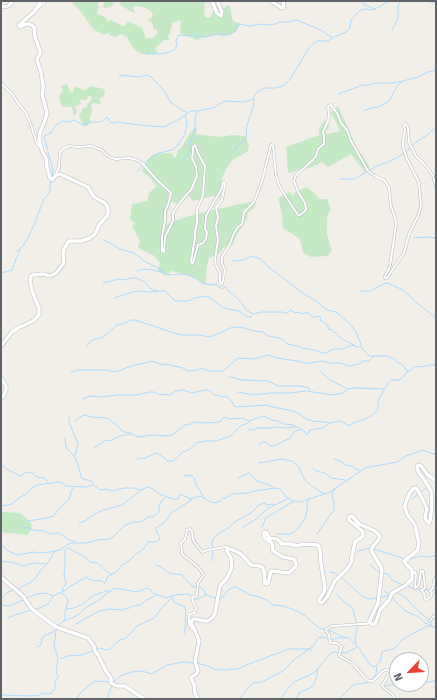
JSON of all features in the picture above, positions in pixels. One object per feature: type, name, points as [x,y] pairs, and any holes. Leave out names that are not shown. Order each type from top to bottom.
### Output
[{"type":"street","points":[[1,7],[8,6],[13,1]]},
{"type":"street","points":[[34,12],[41,1]]},
{"type":"street","points":[[42,151],[39,134],[47,113],[42,95],[44,90],[37,59],[40,54],[34,27],[31,24],[26,24],[19,27],[19,25],[46,1]]},
{"type":"street","points":[[212,1],[217,13],[221,16],[222,12],[218,1]]},
{"type":"street","points":[[271,1],[282,8],[284,6],[284,1]]},
{"type":"street","points":[[1,83],[13,95],[26,113],[37,144],[46,158],[50,179],[53,180],[58,175],[60,152],[70,146],[91,146],[102,150],[105,154],[112,158],[129,158],[137,160],[147,168],[171,193],[168,206],[165,211],[162,237],[162,251],[164,252],[165,237],[173,221],[173,213],[180,202],[191,190],[197,176],[196,167],[192,158],[193,146],[195,145],[205,166],[205,172],[202,198],[197,210],[198,222],[195,232],[191,262],[193,263],[198,245],[203,243],[206,239],[206,216],[224,182],[225,184],[222,200],[216,207],[218,218],[216,226],[218,237],[215,259],[220,273],[220,282],[222,284],[225,271],[222,263],[223,255],[230,244],[234,233],[242,224],[244,212],[254,202],[262,181],[271,145],[273,146],[276,175],[279,185],[298,215],[305,211],[305,203],[299,195],[294,182],[296,175],[314,158],[318,149],[324,144],[323,130],[328,121],[328,106],[331,105],[341,123],[347,130],[351,141],[368,171],[384,180],[389,188],[391,206],[396,226],[390,266],[385,278],[387,278],[404,253],[409,234],[421,206],[420,183],[407,159],[403,147],[405,124],[408,128],[409,142],[416,156],[433,176],[436,186]]},
{"type":"street","points":[[1,346],[12,332],[34,321],[39,314],[39,308],[32,290],[30,280],[31,276],[33,274],[50,276],[56,274],[63,264],[64,249],[69,242],[81,241],[90,238],[95,234],[99,225],[108,213],[105,203],[94,197],[88,187],[58,175]]},
{"type":"street","points":[[1,378],[6,388],[6,393],[1,398]]},
{"type":"street","points":[[436,481],[430,477],[421,466],[417,466],[418,471],[426,481],[431,491],[432,505],[430,521],[429,523],[427,522],[425,518],[427,509],[426,504],[416,488],[413,489],[409,494],[405,508],[407,514],[415,525],[419,539],[418,548],[415,553],[404,561],[416,574],[415,588],[419,584],[421,571],[423,571],[425,587],[421,590],[424,593],[425,599],[427,600],[431,596],[432,593],[430,591],[433,588],[436,576]]},
{"type":"street","points":[[195,632],[190,626],[188,617],[196,610],[196,606],[192,598],[196,596],[198,583],[204,575],[200,569],[182,554],[181,543],[185,539],[188,529],[192,532],[193,540],[202,552],[225,547],[239,553],[251,565],[262,567],[264,571],[265,583],[267,584],[271,571],[290,574],[296,564],[294,560],[273,552],[272,543],[265,538],[264,533],[266,532],[269,538],[278,539],[282,544],[292,544],[297,546],[302,544],[318,545],[325,588],[319,600],[319,602],[322,603],[328,597],[335,581],[350,565],[356,542],[363,536],[361,530],[349,520],[352,516],[359,524],[377,533],[380,537],[371,550],[382,570],[378,603],[370,622]]},
{"type":"street","points":[[198,699],[195,694],[194,684],[191,678],[198,669],[195,662],[199,641],[191,623],[192,620],[196,619],[204,621],[208,620],[213,617],[215,613],[220,586],[227,578],[232,567],[231,558],[227,548]]},
{"type":"street","points":[[396,699],[382,686],[391,671],[385,670],[372,681],[367,680],[352,663],[339,655],[342,647],[337,643],[330,642],[326,630],[332,626],[348,626],[366,624],[370,622],[372,625],[375,623],[380,610],[392,593],[410,582],[413,577],[413,572]]},
{"type":"street","points":[[1,577],[23,596],[33,609],[56,627],[88,638],[94,646],[111,678],[111,683],[118,686],[125,686],[144,699]]},
{"type":"street","points":[[430,621],[436,615]]},
{"type":"green space","points":[[71,1],[98,1],[98,14],[105,17],[108,22],[111,20],[123,26],[126,25],[127,21],[142,28],[146,38],[152,38],[158,32],[156,29],[153,29],[153,24],[147,19],[151,18],[153,15],[151,11],[143,7],[135,6],[133,7],[135,13],[122,6],[118,1],[207,1],[204,4],[204,13],[205,17],[208,18],[211,17],[212,12],[214,11],[220,17],[223,16],[223,9],[228,5],[230,6],[234,22],[240,23],[240,25],[236,32],[231,34],[224,36],[217,35],[204,37],[197,40],[180,33],[181,21],[179,20],[172,23],[170,30],[171,34],[167,35],[169,40],[163,40],[163,42],[156,47],[155,49],[158,53],[148,55],[140,53],[134,49],[127,37],[121,34],[116,37],[111,36],[108,33],[104,35],[93,29],[82,13]]},
{"type":"green space","points":[[104,1],[118,1],[113,2],[114,4],[110,7],[104,8],[103,6]]},
{"type":"green space","points":[[67,84],[70,93],[73,92],[75,86],[83,90],[86,90],[91,86],[104,89],[104,96],[99,99],[101,103],[91,104],[92,112],[89,118],[91,121],[87,126],[84,126],[79,116],[83,108],[87,108],[87,104],[92,100],[91,96],[87,96],[88,98],[86,100],[79,100],[81,104],[75,106],[77,112],[76,115],[73,115],[72,107],[63,107],[59,99],[60,93],[63,92],[61,86]]},
{"type":"green space","points":[[338,106],[357,148],[370,167],[365,172],[351,154],[328,167],[322,162],[312,167],[288,173],[286,147],[319,135],[319,129],[324,120],[330,126],[325,133],[328,134],[340,131],[331,112]]},
{"type":"green space","points":[[197,126],[196,134],[220,137],[233,135],[245,136],[249,146],[247,152],[232,160],[225,171],[222,178],[220,198],[212,196],[193,201],[189,196],[180,204],[171,202],[167,213],[167,224],[186,217],[257,201],[253,209],[248,213],[246,220],[234,240],[233,245],[223,248],[220,253],[209,258],[205,285],[199,280],[187,275],[171,271],[166,276],[158,271],[160,263],[153,255],[138,248],[140,241],[132,226],[135,223],[130,219],[132,204],[147,201],[150,192],[157,186],[142,171],[148,160],[154,154],[171,153],[175,159],[178,150],[182,147],[190,133]]},
{"type":"green space","points":[[306,187],[319,199],[327,199],[331,209],[327,217],[327,235],[332,250],[328,256],[311,257],[303,253],[300,239],[283,228],[282,214],[278,198],[290,192],[293,196],[294,193]]},
{"type":"green space","points":[[1,512],[20,513],[31,523],[32,529],[27,535],[1,532]]},
{"type":"waterway","points":[[360,1],[375,9]]},
{"type":"waterway","points":[[52,178],[53,171],[44,136],[51,133],[55,126],[62,121],[69,122],[74,120],[83,125],[90,122],[101,122],[107,117],[110,122],[113,123],[118,122],[164,127],[191,111],[213,108],[225,101],[243,102],[252,100],[257,92],[265,88],[283,86],[291,78],[309,48],[314,43],[317,41],[328,41],[346,32],[350,28],[351,20],[360,10],[373,10],[390,1]]},
{"type":"waterway","points":[[392,30],[398,19],[398,6],[400,1]]},
{"type":"waterway","points":[[425,1],[436,3]]},
{"type":"waterway","points":[[146,53],[159,54],[172,51],[177,46],[176,41],[179,35],[207,37],[216,34],[228,35],[235,31],[237,26],[240,24],[250,26],[262,24],[267,25],[296,20],[321,30],[332,37]]},
{"type":"waterway","points":[[364,111],[388,102],[397,86],[403,81],[436,70]]},
{"type":"waterway","points":[[119,75],[139,77],[147,75],[151,77],[161,87],[170,102],[187,113]]},
{"type":"waterway","points":[[338,94],[363,85],[403,81]]},
{"type":"waterway","points":[[235,150],[237,146],[245,141],[247,125],[253,108],[254,99]]},
{"type":"waterway","points":[[182,162],[189,152],[191,140],[194,134],[197,111]]},
{"type":"waterway","points":[[137,172],[151,157],[159,153],[172,150],[178,145],[185,134],[187,124],[185,115]]},
{"type":"waterway","points":[[340,179],[354,179],[375,167],[397,158],[436,127]]},
{"type":"waterway","points":[[16,252],[23,246],[29,236],[44,199],[50,192],[51,181]]},
{"type":"waterway","points":[[414,238],[436,238]]},
{"type":"waterway","points":[[103,240],[120,249],[134,253],[144,261],[166,274],[189,275],[202,283],[211,285],[216,284],[222,289],[225,287],[241,302],[246,310],[253,314],[262,312],[287,313],[290,310],[303,314],[308,312],[312,317],[319,316],[321,318],[320,320],[328,325],[328,329],[332,330],[342,339],[357,347],[361,347],[369,356],[384,355],[395,359],[397,362],[402,364],[406,370],[410,371],[415,366],[421,367],[434,365],[436,362]]},
{"type":"waterway","points":[[1,273],[12,270],[20,250]]},
{"type":"waterway","points":[[232,261],[243,260],[252,256],[260,259],[304,294],[327,310],[336,312],[350,324],[356,332],[361,346]]},
{"type":"waterway","points":[[137,271],[144,269],[163,272]]},
{"type":"waterway","points":[[103,283],[119,279],[125,280],[136,278],[145,282],[152,290],[157,290]]},
{"type":"waterway","points":[[360,291],[370,291],[383,284],[390,284],[403,290],[436,318]]},
{"type":"waterway","points":[[114,298],[136,291],[165,291],[176,301],[188,301],[204,296],[210,298],[224,308],[239,311],[247,317],[251,317],[252,315]]},
{"type":"waterway","points":[[87,346],[92,340],[103,337],[117,325],[131,320],[182,335],[200,335],[209,337],[233,327],[245,328],[263,332],[268,336],[280,338],[287,344],[322,353],[333,349],[342,349],[354,345]]},
{"type":"waterway","points":[[71,372],[79,370],[106,370],[116,372],[134,365],[152,361],[163,365],[166,364],[183,368],[188,371],[198,370],[200,368],[210,371],[223,371],[238,358],[253,359],[269,355],[276,358],[304,363],[322,361],[340,363],[349,366],[359,364],[363,361],[369,361],[374,356]]},
{"type":"waterway","points":[[320,371],[330,380],[348,389]]},
{"type":"waterway","points":[[94,448],[104,441],[112,440],[120,436],[132,434],[138,437],[152,435],[168,436],[172,435],[185,425],[195,422],[220,422],[224,417],[229,419],[242,418],[249,421],[264,416],[271,420],[293,425],[303,430],[307,435],[310,430],[323,428],[330,423],[338,421],[350,425],[363,420],[376,412],[378,409],[378,401],[389,382],[391,380],[401,379],[408,371]]},
{"type":"waterway","points":[[229,377],[241,380],[268,381],[278,386],[301,386],[309,388],[310,391]]},
{"type":"waterway","points":[[238,392],[253,395],[306,391],[333,395],[355,388],[384,389]]},
{"type":"waterway","points":[[83,399],[90,396],[101,397],[136,395],[150,392],[170,395],[175,391],[183,390],[192,393],[207,390],[214,395],[222,397],[226,396],[236,407],[267,405],[293,411],[312,421],[330,423]]},
{"type":"waterway","points":[[75,421],[84,415],[107,418],[124,432],[131,433]]},
{"type":"waterway","points":[[69,417],[69,421],[78,444],[75,456]]},
{"type":"waterway","points":[[137,459],[145,458],[156,453],[168,461],[173,461],[181,453],[190,449],[196,443],[216,441],[228,437],[232,435],[240,426],[249,422]]},
{"type":"waterway","points":[[248,429],[295,427]]},
{"type":"waterway","points":[[259,445],[263,442],[270,446],[274,446],[290,438],[295,431],[300,430]]},
{"type":"waterway","points":[[65,438],[66,447],[76,459],[81,477],[91,481],[94,484]]},
{"type":"waterway","points":[[1,506],[12,504],[37,485],[59,482],[66,486],[86,487],[92,485],[100,490],[106,489],[112,491],[124,488],[134,488],[140,490],[148,487],[159,494],[173,499],[178,499],[180,494],[191,499],[200,496],[214,503],[231,494],[248,493],[276,488],[280,489],[286,497],[293,501],[300,502],[330,492],[365,468],[397,462],[406,456],[423,450],[436,455]]},
{"type":"waterway","points":[[259,463],[281,459],[292,461],[299,467],[304,479],[325,494]]},
{"type":"waterway","points":[[334,459],[360,470]]},
{"type":"waterway","points":[[1,465],[21,476],[26,472],[32,473],[37,477],[45,478],[48,482]]},
{"type":"waterway","points":[[313,468],[316,471],[325,473],[331,478],[345,480]]},
{"type":"waterway","points":[[238,478],[249,473],[257,481],[273,487]]},
{"type":"waterway","points":[[184,476],[190,475],[194,478],[204,497]]},
{"type":"waterway","points":[[28,521],[54,516],[70,498],[71,491],[74,487]]},
{"type":"waterway","points":[[420,493],[427,487]]},
{"type":"waterway","points":[[317,534],[334,510],[332,495],[334,489]]},
{"type":"waterway","points":[[79,523],[101,511],[122,505],[141,490]]},
{"type":"waterway","points":[[412,499],[418,494]]},
{"type":"waterway","points":[[1,544],[8,551],[18,555],[60,550],[71,543],[86,543],[109,539],[125,525],[134,522],[141,522],[159,512],[161,501],[165,498]]},
{"type":"waterway","points":[[243,527],[255,520],[267,509],[289,498]]},
{"type":"waterway","points":[[34,609],[40,608],[49,603],[53,596],[66,590],[86,577],[91,580],[100,580],[105,583],[108,576],[115,573],[121,566],[141,551],[148,542],[156,542],[159,540],[160,537],[156,528],[165,522],[172,512],[191,499]]},
{"type":"waterway","points":[[277,534],[290,534],[298,529],[305,518],[309,499]]},
{"type":"waterway","points":[[262,527],[266,518],[294,501]]},
{"type":"waterway","points":[[210,561],[213,557],[212,541],[219,533],[251,513],[259,505],[264,503],[267,505],[274,505]]},
{"type":"waterway","points":[[20,525],[50,534],[59,533],[75,542]]},
{"type":"waterway","points":[[64,620],[68,602],[67,598],[62,593],[66,583],[64,575],[65,550],[68,548],[85,557],[90,562],[98,563],[111,574]]},
{"type":"waterway","points":[[358,551],[371,548]]},
{"type":"waterway","points":[[374,549],[405,559]]},
{"type":"waterway","points":[[18,589],[33,581],[47,564],[55,551]]},
{"type":"waterway","points":[[409,559],[436,555]]},
{"type":"waterway","points":[[1,561],[23,566],[33,563],[46,564]]},
{"type":"waterway","points":[[156,565],[169,573],[182,575],[193,587],[200,587],[203,589],[206,595]]},
{"type":"waterway","points":[[370,565],[379,572],[388,574],[392,580],[403,585]]},
{"type":"waterway","points":[[330,572],[335,573],[342,578],[362,596],[369,599],[377,598]]},
{"type":"waterway","points":[[406,586],[415,589],[436,590]]},
{"type":"waterway","points":[[58,626],[62,622],[78,615],[88,606],[101,599],[115,588],[136,592],[147,588],[155,594],[166,598],[174,595],[189,594],[195,599],[206,595],[219,599],[222,598],[228,590],[236,587],[250,595],[267,600],[273,605],[284,606],[297,611],[319,628],[349,638],[360,649],[369,664],[374,667],[380,662],[382,652],[394,649],[402,640],[425,627],[430,626],[436,628]]},
{"type":"waterway","points":[[3,597],[8,592],[15,590]]},
{"type":"waterway","points":[[384,590],[389,595]]},
{"type":"waterway","points":[[66,609],[74,608],[83,604],[92,596],[110,591]]},
{"type":"waterway","points":[[396,592],[405,597],[429,620],[432,626]]},
{"type":"waterway","points":[[26,598],[37,594],[46,593],[53,596]]},
{"type":"waterway","points":[[337,594],[352,608],[354,612],[357,627],[355,637],[356,645]]},
{"type":"waterway","points":[[76,624],[99,611],[110,609],[121,610],[140,605],[156,595]]},
{"type":"waterway","points":[[380,597],[388,596]]},
{"type":"waterway","points":[[96,650],[100,648],[107,650],[110,649],[120,640],[126,638],[137,626],[154,618],[172,597]]},
{"type":"waterway","points":[[391,597],[405,611],[417,616],[425,623],[430,625]]},
{"type":"waterway","points":[[172,598],[174,602],[185,607],[186,623],[184,634]]},
{"type":"waterway","points":[[1,605],[8,606],[23,600]]},
{"type":"waterway","points":[[8,618],[31,610]]},
{"type":"waterway","points":[[37,647],[41,645],[42,638],[44,636],[57,629]]},
{"type":"waterway","points":[[1,695],[32,696],[40,695],[42,693],[50,694],[55,690],[55,682],[58,678],[56,673],[58,657],[54,646],[56,632]]},
{"type":"waterway","points":[[239,699],[253,683],[262,682],[283,671],[295,659],[312,647],[318,638],[323,637],[331,640],[346,638]]},
{"type":"waterway","points":[[281,699],[292,684],[314,673],[331,653],[346,653],[357,647]]},
{"type":"waterway","points":[[197,663],[216,670],[237,669],[289,649],[311,649]]},
{"type":"waterway","points":[[61,659],[67,656],[82,655],[93,651]]},
{"type":"waterway","points":[[76,698],[95,681],[109,682],[131,672],[142,671],[152,674],[167,665],[184,662],[194,663]]},
{"type":"waterway","points":[[339,699],[353,685],[371,681],[376,674],[377,666]]},
{"type":"waterway","points":[[296,699],[299,693],[313,686],[318,670]]},
{"type":"waterway","points":[[429,682],[436,681]]},
{"type":"waterway","points":[[107,699],[112,685]]},
{"type":"waterway","points":[[384,686],[389,685]]}]
